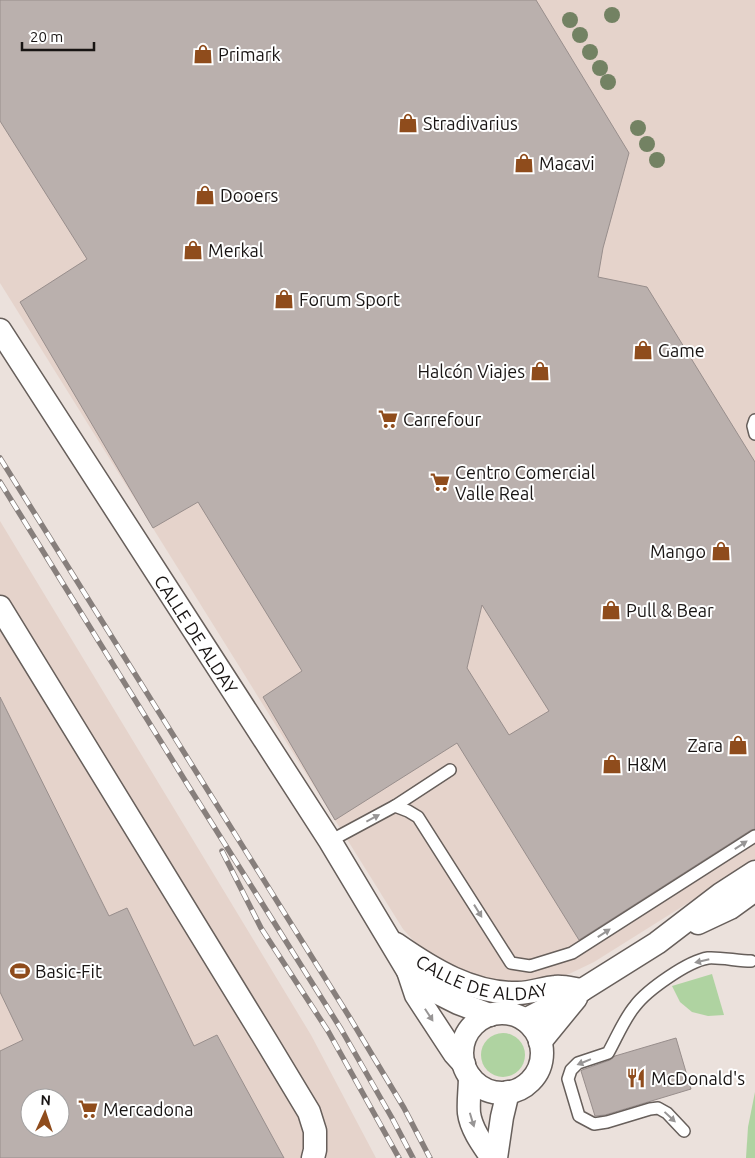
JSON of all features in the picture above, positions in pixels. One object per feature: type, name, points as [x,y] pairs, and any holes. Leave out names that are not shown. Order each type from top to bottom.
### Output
[{"type":"street","name":"CALLE DE ALDAY","points":[[0,330],[330,842],[408,971],[416,995],[467,1071]]},
{"type":"street","points":[[0,608],[304,1103],[315,1131],[317,1155]]},
{"type":"street","name":"CALLE DE ALDAY","points":[[525,1020],[582,990],[657,943],[721,894],[755,872]]},
{"type":"street","name":"CALLE DE ALDAY","points":[[657,943],[730,908],[755,890]]},
{"type":"street","name":"CALLE DE ALDAY","points":[[390,940],[422,962],[461,982],[495,991],[518,993],[556,986],[582,990]]},
{"type":"street","name":"CALLE DE ALDAY","points":[[408,971],[432,990],[458,1003],[490,1015]]},
{"type":"street","name":"CALLE DE ALDAY","points":[[540,1042],[582,990]]},
{"type":"street","points":[[467,1071],[478,1084],[487,1090],[508,1092],[521,1088],[532,1080],[539,1068],[542,1055],[540,1042],[534,1030],[525,1020],[514,1015],[502,1013],[490,1015],[479,1021],[470,1029],[464,1040],[462,1052],[467,1071],[469,1113],[474,1128],[494,1158]]},
{"type":"street","points":[[494,1158],[508,1092]]},
{"type":"lane","points":[[755,420],[755,434]]},
{"type":"lane","points":[[330,842],[395,806],[450,770]]},
{"type":"lane","points":[[395,806],[418,817],[512,963],[530,966],[572,953],[755,836]]},
{"type":"lane","points":[[684,1131],[667,1112],[658,1108],[594,1124],[579,1116],[568,1079],[571,1070],[578,1063],[608,1053],[635,1006],[654,988],[677,971],[694,962],[709,958],[751,961]]},
{"type":"shaded area","name":"Centro Comercial Valle Real","points":[[0,0],[755,0],[755,861],[594,962],[569,974],[544,982],[517,984],[482,981],[453,970],[419,947],[403,929],[0,283]]},
{"type":"shaded area","points":[[0,521],[311,1035],[376,1158],[0,1158]]},
{"type":"green space","points":[[712,974],[724,1015],[708,1016],[692,1012],[680,1002],[672,986]]},
{"type":"green space","points":[[503,1033],[515,1037],[521,1043],[525,1055],[521,1067],[515,1073],[503,1077],[491,1073],[485,1067],[481,1055],[485,1043],[491,1037]]},
{"type":"green space","points":[[755,1092],[755,1158],[746,1158],[748,1127]]},
{"type":"building","name":"Centro Comercial Valle Real","points":[[0,0],[536,0],[629,153],[603,248],[598,277],[647,287],[755,462],[755,829],[579,940],[457,743],[335,820],[263,697],[302,671],[198,502],[153,528],[20,302],[87,259],[0,121]],"holes":[[[482,605],[549,711],[509,735],[467,668]]]},
{"type":"building","points":[[0,697],[109,916],[127,908],[194,1046],[217,1035],[284,1158],[0,1158],[0,1051],[23,1040],[0,992]]},
{"type":"building","name":"McDonald's","points":[[676,1038],[691,1089],[605,1115],[595,1116],[582,1070],[610,1060],[615,1056]]},
{"type":"railway","points":[[0,458],[350,1018],[404,1108],[430,1158]]},
{"type":"railway","points":[[0,482],[341,1029],[413,1158]]},
{"type":"railway","points":[[222,851],[261,928],[328,1031],[399,1158]]},
{"type":"place","name":"Primark","points":[[203,54]]},
{"type":"place","name":"Stradivarius","points":[[408,123]]},
{"type":"place","name":"Macavi","points":[[524,163]]},
{"type":"place","name":"Dooers","points":[[205,195]]},
{"type":"place","name":"Merkal","points":[[193,250]]},
{"type":"place","name":"Forum Sport","points":[[284,299]]},
{"type":"place","name":"Game","points":[[643,350]]},
{"type":"place","name":"Halcón Viajes","points":[[540,371]]},
{"type":"place","name":"Carrefour","points":[[388,419]]},
{"type":"place","name":"Centro Comercial Valle Real","points":[[440,482]]},
{"type":"place","name":"Mango","points":[[721,551]]},
{"type":"place","name":"Pull & Bear","points":[[611,610]]},
{"type":"place","name":"Zara","points":[[738,745]]},
{"type":"place","name":"H&M","points":[[612,764]]},
{"type":"place","name":"Basic-Fit","points":[[20,971]]},
{"type":"place","name":"McDonald's","points":[[636,1078]]},
{"type":"place","name":"Mercadona","points":[[88,1109]]}]
